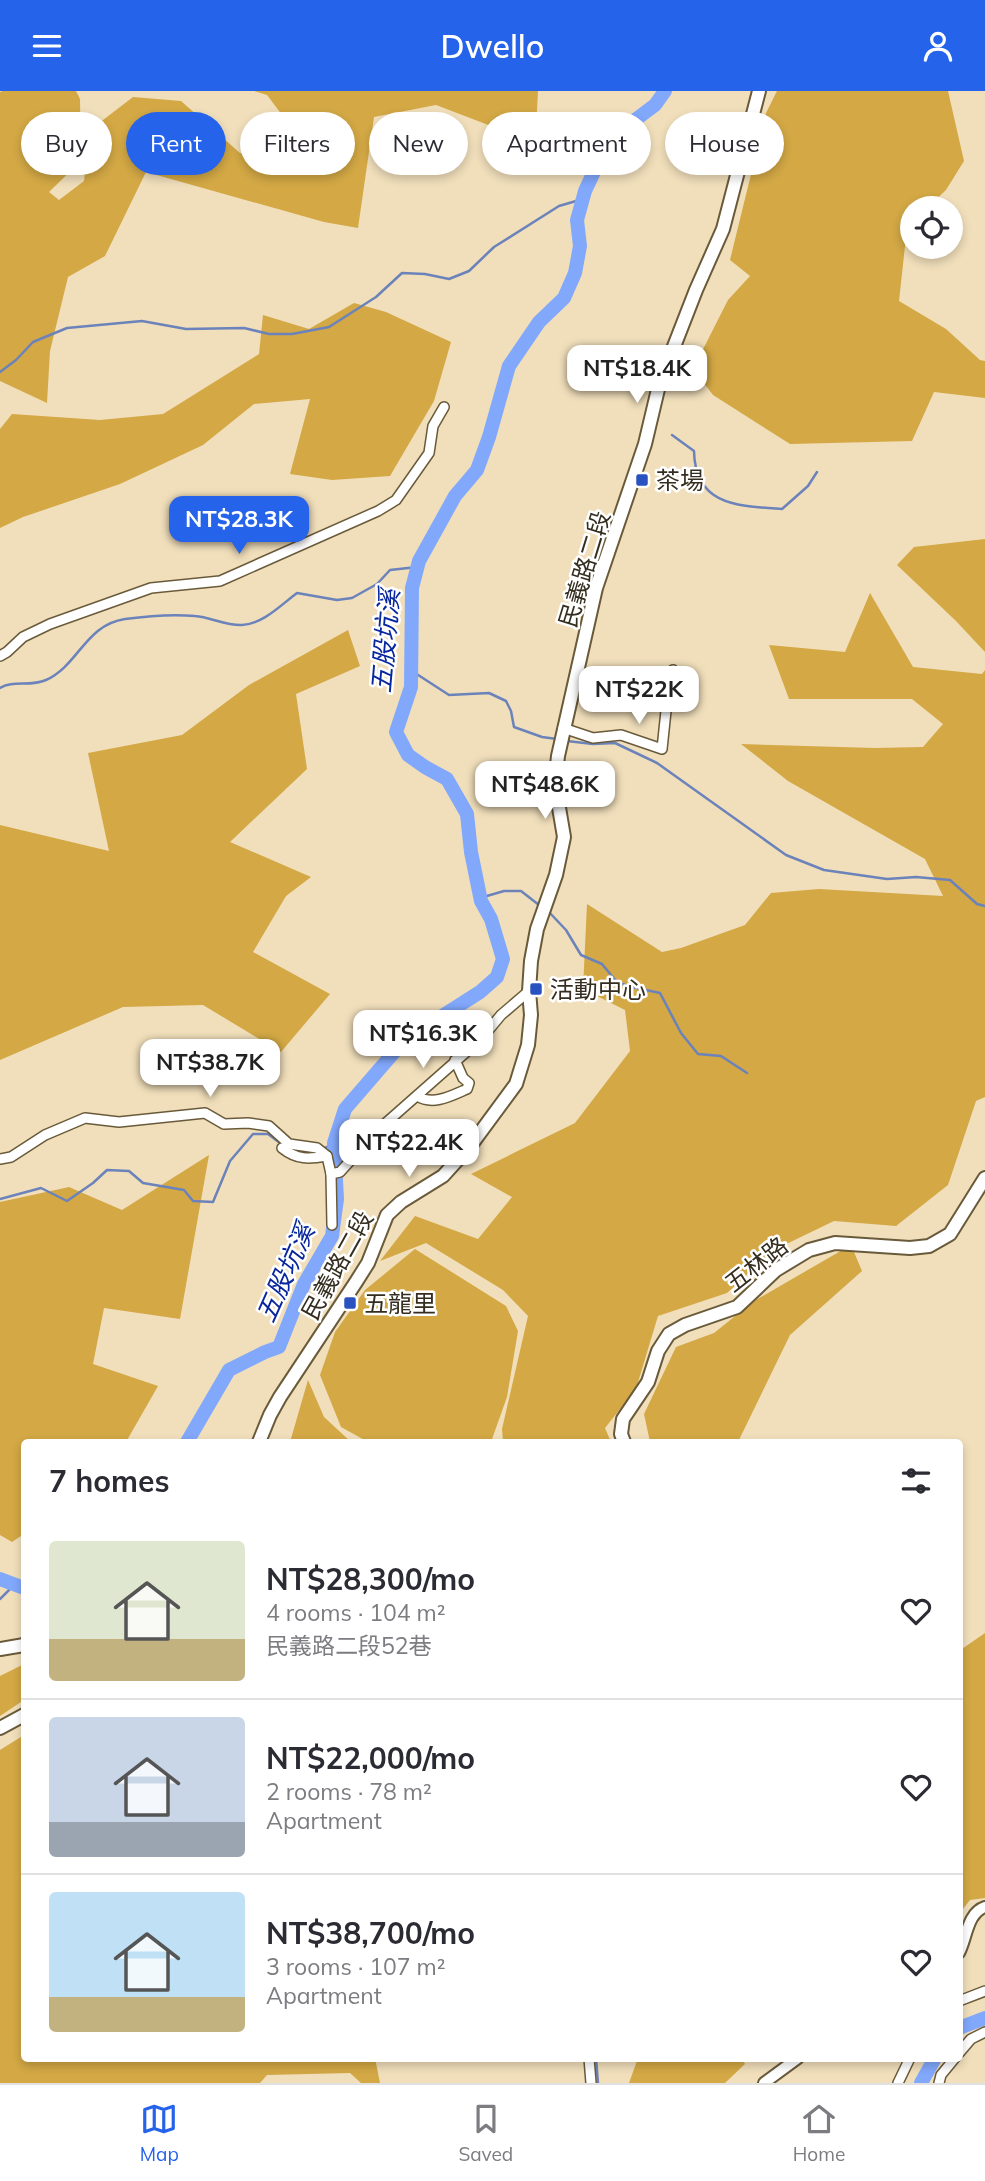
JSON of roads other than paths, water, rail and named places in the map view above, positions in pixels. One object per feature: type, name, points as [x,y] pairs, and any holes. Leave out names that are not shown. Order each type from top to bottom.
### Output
[{"type":"main road","name":"民義路二段","points":[[260,1439],[280,1397],[368,1263],[387,1215],[401,1202],[443,1176],[471,1145],[516,1084],[528,1045],[531,961],[537,929],[556,874],[564,837],[555,784],[562,736],[596,588],[645,444],[659,385],[723,229],[759,91]]},
{"type":"main road","name":"五林路","points":[[623,1439],[623,1419],[648,1382],[658,1350],[669,1334],[685,1325],[737,1307],[776,1271],[808,1250],[835,1243],[910,1248],[929,1246],[950,1234],[985,1178]]},
{"type":"main road","points":[[0,1649],[21,1646]]},
{"type":"main road","points":[[0,1728],[21,1717]]},
{"type":"street","points":[[0,656],[23,637],[50,624],[151,588],[220,581],[378,511],[397,500],[429,453],[433,426],[444,407]]},
{"type":"street","points":[[562,736],[593,738],[621,735],[662,749],[673,670]]},
{"type":"street","points":[[335,1173],[416,1095],[481,1039],[501,1015],[529,991]]},
{"type":"street","points":[[416,1095],[425,1101],[440,1099],[467,1089],[469,1083],[463,1078],[455,1060]]},
{"type":"street","points":[[0,1159],[11,1157],[45,1135],[85,1118],[118,1122],[169,1119],[191,1113],[205,1113],[224,1123],[269,1126],[289,1144],[317,1148],[327,1156],[335,1173],[332,1225]]},
{"type":"street","points":[[282,1148],[291,1155],[304,1159],[327,1156]]},
{"type":"street","points":[[963,1946],[970,1921],[979,1908],[985,1907]]},
{"type":"street","points":[[963,1999],[985,1991]]},
{"type":"street","points":[[963,2048],[971,2039],[985,2032]]},
{"type":"street","points":[[589,2062],[591,2083]]},
{"type":"street","points":[[764,2083],[793,2062]]},
{"type":"street","points":[[898,2083],[908,2062]]},
{"type":"street","points":[[939,2083],[941,2075],[952,2062]]},
{"type":"waterway","name":"五股坑溪","points":[[189,1439],[229,1370],[279,1347],[304,1284],[332,1236],[337,1199],[334,1143],[345,1109],[396,1050],[414,1034],[480,992],[497,977],[503,959],[491,919],[481,901],[467,814],[447,779],[408,755],[396,732],[411,687],[412,588],[419,561],[455,496],[477,470],[509,366],[539,322],[564,298],[575,273],[580,246],[577,220],[585,191],[605,148],[619,132],[655,105],[665,91]]},
{"type":"waterway","points":[[0,372],[33,342],[67,328],[142,321],[186,329],[244,328],[269,334],[292,334],[329,327],[376,297],[402,273],[449,279],[469,271],[494,247],[559,206],[583,199]]},
{"type":"waterway","points":[[672,435],[694,451],[696,469],[702,483],[711,493],[735,504],[782,509],[808,486],[817,472]]},
{"type":"waterway","points":[[0,688],[10,684],[46,680],[67,665],[100,629],[111,623],[133,618],[178,615],[236,625],[250,624],[271,613],[297,593],[337,600],[352,598],[377,584],[390,570],[417,567]]},
{"type":"waterway","points":[[412,671],[449,695],[489,693],[506,701],[514,727],[542,737],[557,739]]},
{"type":"waterway","points":[[567,741],[615,743],[657,763],[786,855],[824,870],[887,879],[916,877],[950,880],[977,904],[985,906]]},
{"type":"waterway","points":[[480,898],[504,891],[521,891],[539,905]]},
{"type":"waterway","points":[[548,911],[566,930],[581,955],[602,964],[616,981],[660,993],[681,1033],[698,1054],[721,1056],[747,1073]]},
{"type":"waterway","points":[[0,1199],[41,1188],[67,1201],[107,1170],[129,1171],[143,1183],[184,1190],[193,1201],[213,1202],[230,1161],[253,1134],[268,1134],[284,1146]]},
{"type":"waterway","points":[[323,1149],[334,1143]]},
{"type":"waterway","points":[[293,1151],[311,1154]]},
{"type":"waterway","name":"五股坑溪","points":[[0,1579],[21,1587]]},
{"type":"waterway","points":[[0,1599],[15,1584]]},
{"type":"waterway","points":[[963,2026],[985,2018]]},
{"type":"waterway","points":[[596,2062],[598,2083]]},
{"type":"waterway","points":[[921,2083],[933,2062]]},
{"type":"place","name":"茶場","points":[[642,480]]},
{"type":"place","name":"活動中心","points":[[536,989]]},
{"type":"place","name":"五龍里","points":[[350,1303]]}]
